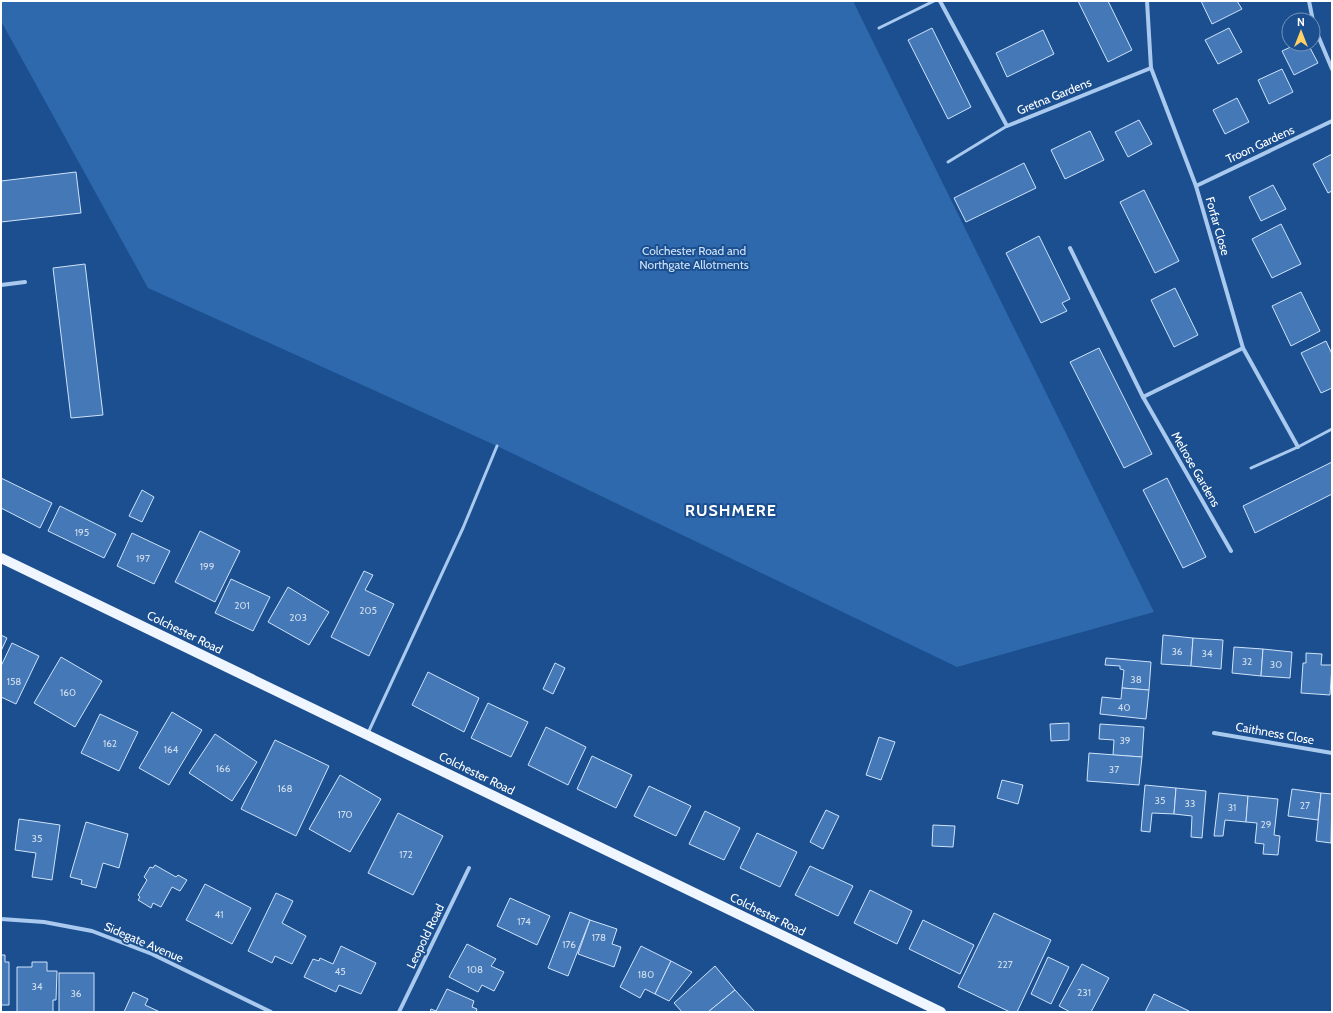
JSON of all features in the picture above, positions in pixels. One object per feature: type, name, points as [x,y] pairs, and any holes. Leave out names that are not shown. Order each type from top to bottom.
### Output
[{"type":"main road","name":"Colchester Road","points":[[1,558],[941,1012]]},
{"type":"street","name":"Gretna Gardens","points":[[940,1],[1007,126],[1151,68]]},
{"type":"street","name":"Forfar Close","points":[[1147,1],[1151,68],[1196,186],[1243,348],[1298,447]]},
{"type":"street","points":[[1309,1],[1314,26],[1332,69]]},
{"type":"street","name":"Troon Gardens","points":[[1196,186],[1332,121]]},
{"type":"street","name":"Melrose Gardens","points":[[1070,248],[1143,397],[1231,551]]},
{"type":"street","points":[[1,285],[24,282]]},
{"type":"street","points":[[1143,397],[1243,348]]},
{"type":"street","name":"Caithness Close","points":[[1214,733],[1332,753]]},
{"type":"street","name":"Leopold Road","points":[[399,1012],[469,868]]},
{"type":"street","name":"Sidegate Avenue","points":[[1,919],[44,922],[92,931],[152,954],[271,1012]]},
{"type":"lane","points":[[879,28],[934,1]]},
{"type":"lane","points":[[948,162],[1007,126]]},
{"type":"lane","points":[[1251,468],[1298,447],[1332,429]]},
{"type":"lane","points":[[367,734],[463,528],[497,446]]},
{"type":"green space","name":"Colchester Road and Northgate Allotments","points":[[1,1],[853,1],[1154,612],[957,667],[497,446],[148,288],[1,21]]},
{"type":"building","points":[[1078,1],[1108,1],[1132,50],[1108,62]]},
{"type":"building","points":[[1201,1],[1237,1],[1242,9],[1212,24]]},
{"type":"building","points":[[932,28],[971,107],[948,119],[908,40]]},
{"type":"building","points":[[1229,28],[1242,52],[1218,64],[1205,40]]},
{"type":"building","points":[[1043,30],[1054,54],[1007,77],[996,53]]},
{"type":"building","points":[[1282,52],[1312,52],[1318,63],[1294,75]]},
{"type":"building","points":[[1282,69],[1293,92],[1269,104],[1258,80]]},
{"type":"building","points":[[1237,98],[1249,122],[1225,134],[1213,110]]},
{"type":"building","points":[[1139,120],[1152,144],[1128,157],[1115,132]]},
{"type":"building","points":[[1090,131],[1104,160],[1065,179],[1051,150]]},
{"type":"building","points":[[1332,154],[1332,191],[1328,193],[1313,164]]},
{"type":"building","points":[[1024,163],[1036,188],[966,222],[954,198]]},
{"type":"building","points":[[76,172],[81,213],[1,222],[1,181]]},
{"type":"building","points":[[1273,185],[1286,209],[1261,221],[1249,197]]},
{"type":"building","points":[[1144,190],[1179,261],[1155,273],[1120,202]]},
{"type":"building","points":[[1281,224],[1301,264],[1272,278],[1252,239]]},
{"type":"building","points":[[1039,236],[1070,299],[1062,303],[1067,311],[1041,323],[1006,253]]},
{"type":"building","points":[[85,264],[103,415],[71,418],[53,268]]},
{"type":"building","points":[[1175,288],[1198,335],[1174,347],[1151,300]]},
{"type":"building","points":[[1301,292],[1320,331],[1291,346],[1272,306]]},
{"type":"building","points":[[1326,341],[1332,354],[1332,388],[1321,393],[1301,353]]},
{"type":"building","points":[[1099,348],[1152,454],[1124,468],[1070,362]]},
{"type":"building","points":[[1332,462],[1332,494],[1255,533],[1243,506]]},
{"type":"building","points":[[1,478],[52,503],[40,528],[1,508]]},
{"type":"building","points":[[1167,478],[1206,557],[1183,568],[1143,490]]},
{"type":"building","points":[[142,490],[154,497],[142,522],[129,516]]},
{"type":"building","points":[[60,506],[116,534],[104,558],[48,531]]},
{"type":"building","points":[[200,531],[240,551],[215,602],[175,582]]},
{"type":"building","points":[[132,533],[170,551],[154,584],[117,566]]},
{"type":"building","points":[[364,571],[373,575],[365,590],[394,604],[369,656],[331,637]]},
{"type":"building","points":[[231,579],[270,597],[253,631],[215,613]]},
{"type":"building","points":[[288,587],[329,612],[309,645],[268,622]]},
{"type":"building","points":[[1,635],[7,638],[1,651]]},
{"type":"building","points":[[1163,635],[1193,638],[1191,666],[1161,664]]},
{"type":"building","points":[[1193,638],[1223,640],[1221,669],[1191,666]]},
{"type":"building","points":[[12,643],[39,656],[16,704],[1,697],[1,666]]},
{"type":"building","points":[[1234,647],[1263,649],[1261,676],[1232,673]]},
{"type":"building","points":[[1263,649],[1292,652],[1290,678],[1261,676]]},
{"type":"building","points":[[1306,653],[1322,654],[1321,665],[1332,665],[1330,695],[1301,693],[1303,663],[1306,663]]},
{"type":"building","points":[[61,657],[102,681],[75,727],[34,703]]},
{"type":"building","points":[[1106,658],[1151,662],[1149,690],[1122,688],[1124,670],[1120,669],[1120,666],[1105,665]]},
{"type":"building","points":[[555,663],[565,668],[553,694],[543,689]]},
{"type":"building","points":[[428,672],[479,698],[464,732],[412,705]]},
{"type":"building","points":[[1122,688],[1149,690],[1146,719],[1100,714],[1102,697],[1121,699]]},
{"type":"building","points":[[488,703],[528,722],[511,757],[471,738]]},
{"type":"building","points":[[172,712],[202,730],[169,785],[139,768]]},
{"type":"building","points":[[100,714],[138,732],[119,771],[81,753]]},
{"type":"building","points":[[1069,723],[1069,740],[1051,741],[1050,724]]},
{"type":"building","points":[[1100,724],[1144,727],[1142,757],[1113,755],[1114,740],[1099,739]]},
{"type":"building","points":[[546,727],[586,747],[568,785],[528,765]]},
{"type":"building","points":[[215,734],[257,762],[232,801],[189,773]]},
{"type":"building","points":[[879,737],[895,742],[881,780],[866,775]]},
{"type":"building","points":[[275,740],[329,766],[296,836],[241,809]]},
{"type":"building","points":[[1089,753],[1142,757],[1139,785],[1087,781]]},
{"type":"building","points":[[592,756],[632,775],[616,808],[577,789]]},
{"type":"building","points":[[340,775],[381,799],[350,852],[309,829]]},
{"type":"building","points":[[1002,780],[1023,785],[1018,804],[997,798]]},
{"type":"building","points":[[1145,785],[1176,788],[1174,814],[1152,813],[1150,832],[1141,831]]},
{"type":"building","points":[[649,786],[691,806],[676,836],[634,816]]},
{"type":"building","points":[[1176,788],[1206,791],[1202,838],[1191,837],[1192,816],[1174,814]]},
{"type":"building","points":[[1292,789],[1321,793],[1318,820],[1288,816]]},
{"type":"building","points":[[1219,793],[1248,796],[1246,822],[1225,820],[1223,836],[1214,836]]},
{"type":"building","points":[[1321,793],[1332,794],[1331,843],[1316,841]]},
{"type":"building","points":[[1248,796],[1278,799],[1274,835],[1280,836],[1278,855],[1263,854],[1264,844],[1255,843],[1257,823],[1246,822]]},
{"type":"building","points":[[826,810],[839,816],[823,849],[810,842]]},
{"type":"building","points":[[705,811],[740,828],[724,860],[689,844]]},
{"type":"building","points":[[398,813],[443,836],[413,895],[368,873]]},
{"type":"building","points":[[19,819],[60,825],[52,880],[32,877],[36,853],[15,850]]},
{"type":"building","points":[[86,822],[128,834],[119,868],[103,863],[96,888],[81,884],[82,880],[70,877]]},
{"type":"building","points":[[933,825],[955,826],[953,847],[932,846]]},
{"type":"building","points":[[757,833],[797,852],[780,887],[740,868]]},
{"type":"building","points":[[155,865],[176,877],[178,875],[187,880],[180,891],[172,887],[161,907],[153,903],[151,908],[138,900],[140,897],[138,895],[147,880],[144,877],[150,867],[153,868]]},
{"type":"building","points":[[810,866],[853,886],[838,916],[795,895]]},
{"type":"building","points":[[205,884],[251,908],[232,944],[186,920]]},
{"type":"building","points":[[870,890],[912,911],[897,944],[854,923]]},
{"type":"building","points":[[276,893],[293,901],[282,923],[306,936],[292,964],[275,956],[272,963],[248,951]]},
{"type":"building","points":[[510,898],[550,916],[537,945],[497,926]]},
{"type":"building","points":[[570,912],[590,920],[568,976],[548,968]]},
{"type":"building","points":[[994,913],[1051,940],[1017,1012],[1010,1012],[958,987]]},
{"type":"building","points":[[590,920],[617,929],[612,944],[621,947],[614,967],[578,954]]},
{"type":"building","points":[[923,920],[974,945],[960,974],[909,949]]},
{"type":"building","points":[[467,944],[496,959],[491,966],[504,972],[494,991],[482,985],[478,992],[449,977]]},
{"type":"building","points":[[341,946],[376,963],[361,994],[339,985],[336,992],[304,977],[313,959],[319,961],[320,958],[333,964]]},
{"type":"building","points":[[641,946],[671,961],[655,994],[645,989],[640,998],[620,987]]},
{"type":"building","points":[[1,955],[5,955],[5,962],[9,962],[9,1005],[1,1005]]},
{"type":"building","points":[[1048,957],[1069,967],[1051,1004],[1031,994]]},
{"type":"building","points":[[671,961],[692,972],[669,1001],[655,994]]},
{"type":"building","points":[[32,962],[47,962],[47,971],[57,971],[56,1000],[53,1000],[53,1012],[17,1012],[17,967],[32,967]]},
{"type":"building","points":[[1082,964],[1109,978],[1091,1012],[1070,1012],[1059,1006]]},
{"type":"building","points":[[715,966],[735,990],[708,1012],[682,1012],[674,1003]]},
{"type":"building","points":[[59,973],[94,973],[94,1012],[59,1012]]},
{"type":"building","points":[[447,989],[474,1001],[472,1007],[477,1009],[476,1012],[430,1012],[431,1009],[436,1011]]},
{"type":"building","points":[[735,990],[755,1012],[708,1012]]},
{"type":"building","points":[[133,992],[148,999],[145,1005],[160,1012],[124,1012]]},
{"type":"building","points":[[1154,994],[1189,1011],[1189,1012],[1145,1012]]},
{"type":"district","name":"RUSHMERE","points":[[731,510]]}]
